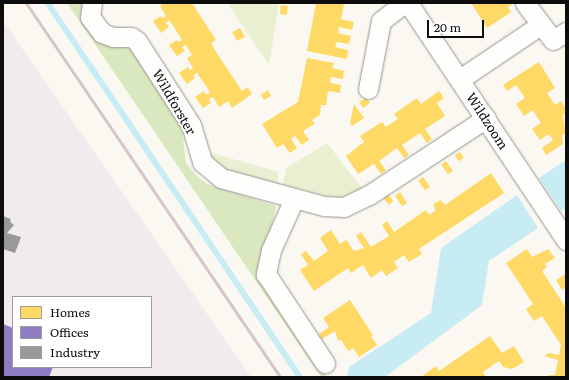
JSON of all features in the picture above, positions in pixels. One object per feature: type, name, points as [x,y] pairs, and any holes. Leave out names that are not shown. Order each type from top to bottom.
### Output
[{"type":"street","name":"Wildforster","points":[[92,3],[90,18],[102,33],[113,37],[131,37],[138,41],[192,126],[199,155],[207,168],[221,178],[294,199],[333,207],[354,204],[486,118]]},
{"type":"street","points":[[368,89],[381,21],[404,3]]},
{"type":"street","name":"Wildzoom","points":[[408,3],[566,240]]},
{"type":"street","points":[[524,3],[553,40],[566,32]]},
{"type":"street","points":[[460,79],[540,25]]},
{"type":"street","points":[[294,199],[271,250],[266,274],[325,364]]},
{"type":"shaded area","points":[[3,21],[251,377],[3,377]]},
{"type":"green space","points":[[67,3],[85,3],[107,44],[133,48],[181,122],[186,163],[195,174],[207,184],[276,206],[262,274],[326,377],[321,377]]},
{"type":"green space","points":[[227,3],[279,3],[269,65]]},
{"type":"green space","points":[[327,143],[364,191],[337,198],[283,185],[286,168]]},
{"type":"green space","points":[[208,152],[279,172],[277,183],[221,169],[213,164]]},
{"type":"water","points":[[566,160],[566,208],[561,211],[539,178]]},
{"type":"water","points":[[517,195],[538,228],[489,261],[482,305],[385,377],[347,377],[349,367],[431,313],[441,248]]},
{"type":"building: Homes","points":[[164,3],[192,3],[216,40],[211,43],[218,55],[242,91],[248,87],[252,94],[232,108],[228,101],[219,107],[213,97],[209,99],[211,103],[203,108],[195,97],[204,91],[206,95],[210,92],[197,73],[193,75],[195,78],[187,84],[179,73],[188,67],[190,70],[193,68],[187,58],[192,55],[186,45],[182,47],[185,51],[177,56],[169,45],[177,40],[179,42],[182,40],[169,20],[166,23],[169,27],[161,33],[153,21],[161,16],[163,18],[166,16],[160,6]]},
{"type":"building: Homes","points":[[316,3],[344,4],[341,19],[354,22],[352,30],[339,27],[338,33],[351,36],[349,44],[337,42],[335,47],[348,50],[347,59],[307,51]]},
{"type":"building: Homes","points":[[471,3],[514,3],[508,7],[511,12],[487,28]]},
{"type":"building: Homes","points":[[281,5],[288,6],[287,15],[280,14]]},
{"type":"building: Homes","points":[[240,28],[245,37],[237,41],[232,32]]},
{"type":"building: Homes","points":[[307,58],[334,63],[332,68],[344,71],[343,79],[331,77],[330,83],[341,85],[340,93],[328,91],[326,105],[321,105],[320,115],[312,120],[315,124],[303,131],[309,140],[302,145],[295,136],[291,139],[297,148],[290,153],[283,144],[277,148],[262,124],[298,102]]},
{"type":"building: Homes","points":[[539,62],[555,88],[547,93],[555,105],[561,101],[566,109],[563,117],[566,133],[562,135],[563,144],[546,155],[542,148],[553,140],[549,134],[540,140],[532,129],[541,123],[533,110],[524,116],[516,104],[525,98],[516,85],[507,91],[503,85]]},
{"type":"building: Homes","points":[[268,90],[271,96],[264,100],[261,95]]},
{"type":"building: Homes","points":[[439,91],[444,98],[437,103],[445,116],[425,129],[432,139],[427,143],[420,133],[402,145],[409,155],[404,158],[397,148],[379,161],[386,170],[381,174],[374,164],[358,174],[346,156],[364,142],[360,136],[382,122],[386,127],[398,119],[394,114],[417,98],[421,104]]},
{"type":"building: Homes","points":[[366,98],[370,103],[363,108],[359,102]]},
{"type":"building: Homes","points":[[354,104],[364,118],[352,126],[350,123]]},
{"type":"building: Homes","points":[[460,152],[464,158],[459,161],[455,155]]},
{"type":"building: Homes","points":[[446,161],[453,171],[448,174],[441,164]]},
{"type":"building: Homes","points":[[491,173],[504,193],[419,249],[422,254],[409,262],[404,255],[394,262],[398,268],[386,276],[382,270],[371,278],[363,265],[351,273],[348,268],[314,291],[300,270],[308,265],[301,254],[306,251],[314,261],[328,251],[320,238],[331,230],[340,244],[346,240],[354,251],[364,248],[356,236],[361,232],[371,247],[389,236],[382,225],[387,221],[394,232],[426,210],[429,215],[436,210],[433,205],[437,202],[441,200],[445,205]]},
{"type":"building: Homes","points":[[423,177],[430,187],[425,190],[418,180]]},
{"type":"building: Homes","points":[[400,192],[407,203],[402,206],[395,196]]},
{"type":"building: Homes","points":[[388,194],[393,201],[388,205],[383,198]]},
{"type":"building: Homes","points":[[527,249],[532,257],[548,249],[555,258],[545,264],[547,267],[542,271],[566,308],[566,377],[549,377],[549,375],[555,375],[558,360],[544,356],[549,353],[559,355],[561,345],[542,316],[534,321],[526,309],[533,304],[506,263]]},
{"type":"building: Homes","points":[[566,274],[566,287],[562,290],[556,280]]},
{"type":"building: Homes","points":[[350,300],[373,335],[371,336],[377,345],[359,357],[353,348],[348,351],[341,340],[338,341],[335,331],[322,339],[319,334],[329,327],[323,318]]},
{"type":"building: Homes","points":[[490,336],[502,353],[514,346],[524,362],[512,369],[503,367],[499,361],[483,372],[486,377],[421,377],[436,366],[439,371]]},
{"type":"building: Offices","points":[[3,324],[12,328],[12,368],[53,368],[49,377],[3,377]]},
{"type":"building: Industry","points":[[3,216],[11,219],[10,222],[14,225],[7,233],[21,237],[15,253],[3,249]]},
{"type":"waterway","points":[[48,3],[300,377]]},
{"type":"railway","points":[[26,3],[280,377]]}]
